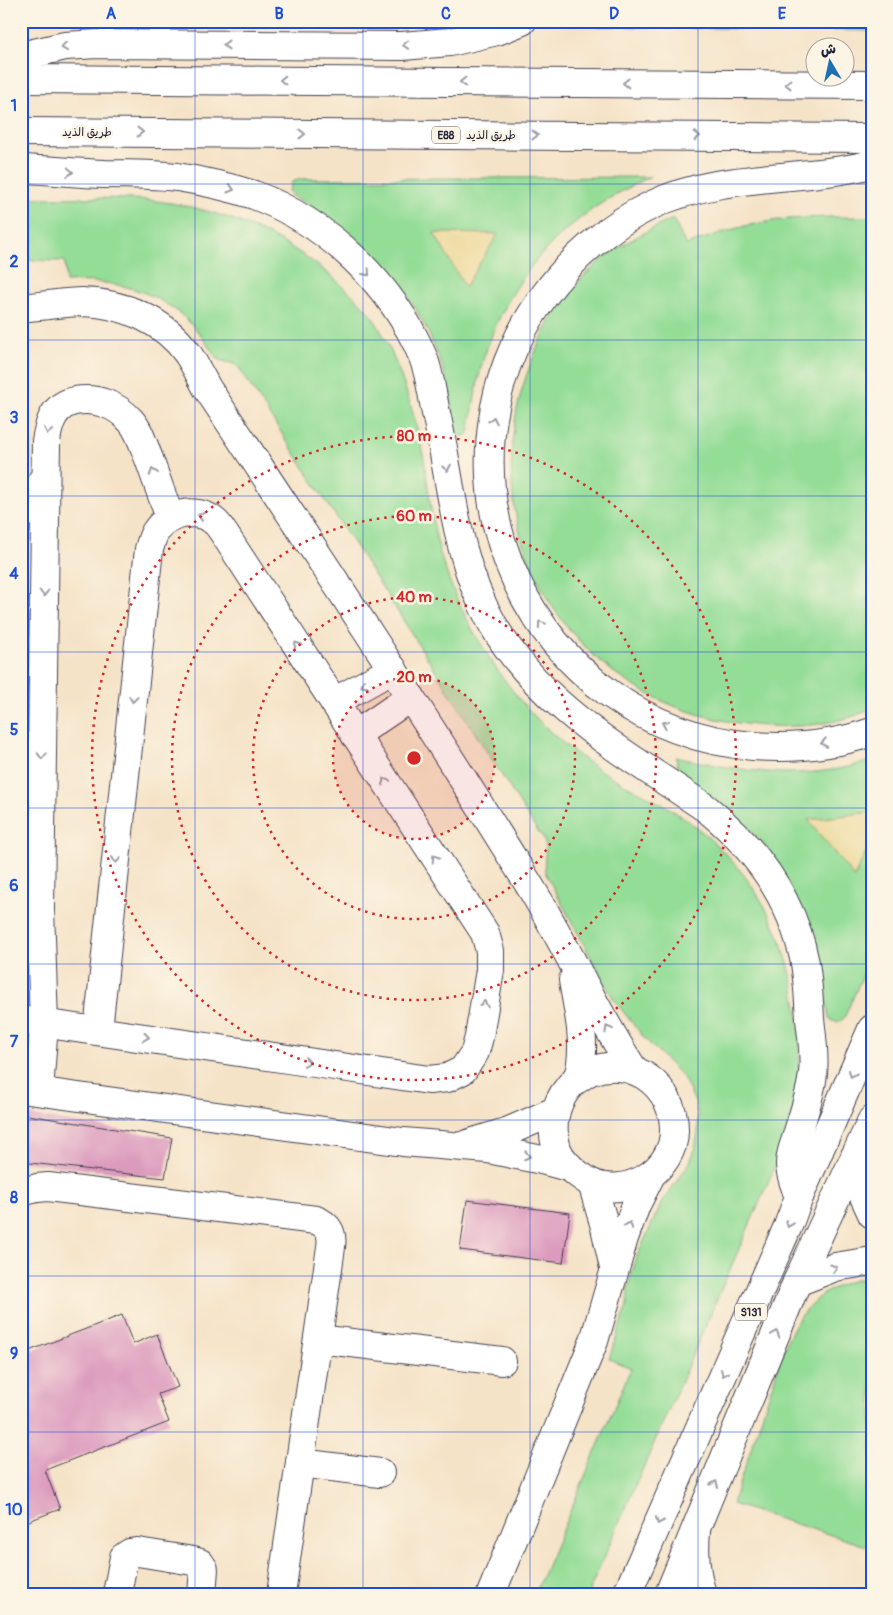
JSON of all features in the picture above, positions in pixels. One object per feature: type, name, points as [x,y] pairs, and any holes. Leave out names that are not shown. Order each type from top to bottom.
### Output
[{"type":"main road","points":[[21,56],[65,46],[97,44],[402,46],[450,42],[497,31],[522,21]]},
{"type":"main road","points":[[21,79],[872,84]]},
{"type":"main road","name":"طريق الذيد","points":[[21,132],[872,138]]},
{"type":"main road","points":[[872,164],[824,173],[752,179],[683,194],[652,204],[624,220],[598,239],[552,285],[518,338],[506,367],[497,397],[489,458],[490,489],[495,520],[515,580],[530,608],[548,634],[592,680],[618,699],[645,715],[674,728],[705,738],[736,744],[769,747],[803,746],[836,742],[872,732]]},
{"type":"main road","points":[[21,169],[103,174],[140,174],[178,178],[254,195],[314,227],[341,247],[365,270],[388,298],[408,327],[424,359],[437,415],[458,535],[466,565],[485,609],[509,650],[529,676],[576,720],[728,825],[762,865],[789,911],[805,962],[813,1072],[810,1092],[791,1153],[791,1175],[799,1197]]},
{"type":"main road","points":[[25,307],[54,308],[79,312],[127,326],[171,352],[207,388],[412,697],[530,886],[614,1041],[634,1070]]},
{"type":"main road","points":[[170,518],[141,438],[131,421],[105,402],[88,398],[70,402],[55,411],[49,424],[46,441],[40,909],[30,1090],[404,1142],[461,1146],[515,1154],[568,1167],[592,1184],[612,1188],[632,1185],[651,1175]]},
{"type":"main road","points":[[21,515],[33,493],[45,477]]},
{"type":"main road","points":[[33,1021],[429,1080],[447,1078],[463,1070],[475,1052],[490,970],[490,950],[484,933],[215,522],[201,514],[186,513],[170,518],[156,531],[148,549],[98,1030]]},
{"type":"main road","points":[[334,702],[393,669]]},
{"type":"main road","points":[[355,735],[412,697]]},
{"type":"main road","points":[[21,858],[40,909]]},
{"type":"main road","points":[[570,961],[582,1045],[578,1078]]},
{"type":"main road","name":"S131","points":[[627,1594],[872,1029]]},
{"type":"main road","points":[[491,1594],[594,1341],[624,1238],[636,1205],[651,1175],[662,1163],[670,1149],[674,1132],[673,1113],[665,1095],[652,1080],[634,1070],[620,1067],[591,1071],[578,1078],[564,1093],[555,1111],[553,1131],[558,1150],[568,1167]]},
{"type":"main road","points":[[461,1146],[509,1130],[555,1111]]},
{"type":"main road","name":"S131","points":[[669,1594],[797,1282],[872,1120]]},
{"type":"main road","points":[[856,1156],[862,1192],[872,1214]]},
{"type":"main road","points":[[592,1184],[605,1227],[615,1272]]},
{"type":"main road","points":[[21,1192],[48,1187],[316,1220],[322,1222],[331,1232],[332,1240],[281,1594]]},
{"type":"main road","points":[[797,1282],[835,1267],[872,1261]]},
{"type":"main road","points":[[318,1339],[502,1361]]},
{"type":"main road","points":[[300,1463],[380,1473]]},
{"type":"main road","points":[[696,1531],[694,1551],[696,1571],[702,1594]]},
{"type":"main road","points":[[117,1594],[124,1557],[130,1552],[138,1552],[200,1563],[204,1569],[202,1594]]},
{"type":"green space","points":[[585,21],[872,21],[872,31],[592,26]]},
{"type":"green space","points":[[650,177],[595,207],[550,245],[531,267],[514,291],[499,318],[487,348],[478,379],[469,433],[465,436],[461,436],[456,432],[450,395],[442,368],[424,324],[411,301],[395,279],[358,240],[315,209],[292,196],[289,191],[292,182],[301,179]]},
{"type":"green space","points":[[21,198],[147,200],[195,208],[219,215],[242,223],[286,244],[307,257],[352,295],[375,321],[399,370],[421,443],[434,526],[443,564],[461,607],[492,662],[530,712],[565,744],[605,773],[675,812],[712,841],[729,858],[758,895],[779,937],[786,956],[796,999],[800,1044],[797,1088],[790,1122],[777,1162],[588,1594],[535,1594],[631,1368],[609,1359],[627,1305],[628,1287],[637,1256],[662,1202],[689,1164],[695,1149],[698,1133],[698,1116],[695,1102],[683,1077],[645,1039],[614,1000],[546,874],[545,846],[542,836],[239,368],[218,359],[196,330],[180,314],[151,295],[118,285],[66,282],[65,261],[21,260]]},
{"type":"green space","points":[[872,217],[872,709],[842,720],[794,726],[746,724],[687,711],[635,687],[591,653],[556,611],[530,563],[515,509],[512,452],[521,393],[526,376],[554,315],[586,274],[627,242],[673,219],[686,245],[730,230],[777,220]]},
{"type":"green space","points":[[676,757],[725,767],[799,773],[848,767],[872,760],[872,812],[808,820],[855,876],[872,839],[872,955],[842,1020],[836,1022],[829,1018],[816,948],[783,872],[767,849],[748,828],[679,776]]},
{"type":"green space","points":[[872,1277],[872,1532],[866,1546],[732,1504],[781,1359],[795,1325],[810,1305],[831,1289],[855,1280]]},
{"type":"sand","points":[[434,233],[498,234],[465,287]]},
{"type":"sand","points":[[872,812],[872,839],[854,877],[808,820]]},
{"type":"building","points":[[21,609],[35,609],[35,684],[21,684]]},
{"type":"building","points":[[21,1114],[172,1138],[165,1178],[21,1162]]},
{"type":"building","points":[[467,1200],[570,1213],[563,1263],[460,1250]]},
{"type":"building","points":[[122,1315],[133,1344],[157,1334],[178,1387],[158,1394],[169,1422],[45,1470],[60,1509],[21,1524],[21,1354]]}]
